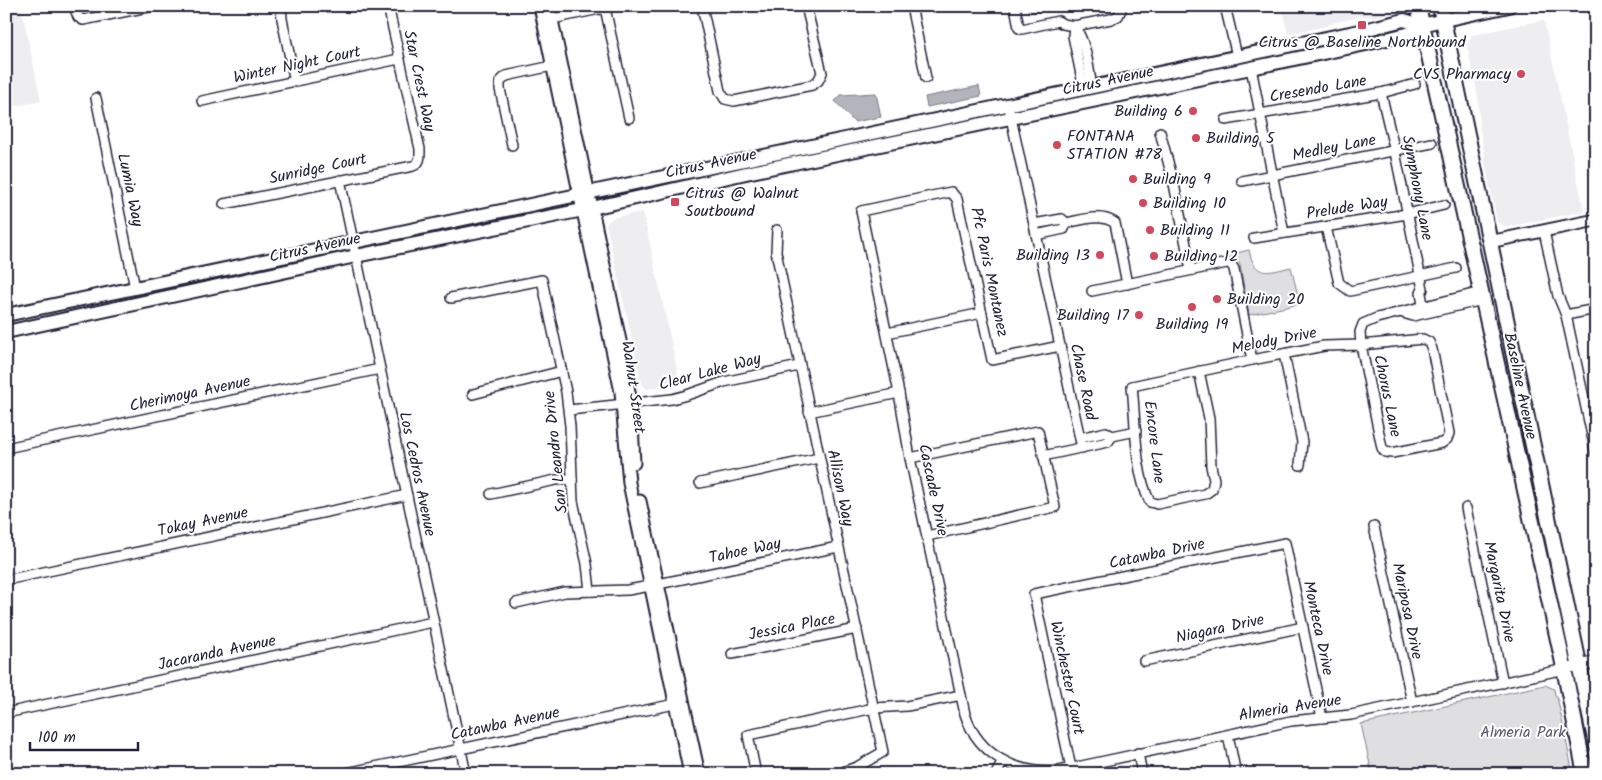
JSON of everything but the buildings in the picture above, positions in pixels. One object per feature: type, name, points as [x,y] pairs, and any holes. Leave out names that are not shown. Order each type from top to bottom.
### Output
[{"type":"main road","name":"Baseline Avenue","points":[[1418,6],[1564,669],[1585,774]]},
{"type":"main road","name":"Baseline Avenue","points":[[1440,6],[1596,744]]},
{"type":"main road","name":"Citrus Avenue","points":[[6,332],[356,256],[588,209],[746,173],[1251,68],[1411,33],[1422,25],[1509,6]]},
{"type":"main road","name":"Citrus Avenue","points":[[6,315],[1404,20],[1422,25]]},
{"type":"street","points":[[74,6],[78,17],[83,20],[153,6]]},
{"type":"street","points":[[282,6],[282,19],[294,82]]},
{"type":"street","name":"Star Crest Way","points":[[388,6],[420,149],[419,162]]},
{"type":"street","name":"Walnut Street","points":[[540,6],[552,66],[588,209],[627,405],[637,484],[654,585],[675,704],[690,774]]},
{"type":"street","name":"Walnut Street","points":[[549,6],[584,194]]},
{"type":"street","points":[[552,19],[614,6]]},
{"type":"street","points":[[702,6],[720,91],[725,99],[734,101],[812,85],[818,80],[822,73],[806,6]]},
{"type":"street","points":[[912,6],[926,78]]},
{"type":"street","points":[[1015,6],[1019,28],[1022,29],[1058,21],[1074,26],[1111,19],[1118,16],[1122,10],[1121,6]]},
{"type":"street","points":[[1225,6],[1237,56]]},
{"type":"street","points":[[605,8],[629,118]]},
{"type":"street","points":[[1074,26],[1080,34],[1083,43],[1088,88]]},
{"type":"street","name":"Winter Night Court","points":[[202,101],[399,59]]},
{"type":"street","points":[[512,145],[500,82],[506,76],[552,66]]},
{"type":"street","points":[[1251,68],[1284,233]]},
{"type":"street","name":"Cresendo Lane","points":[[1226,120],[1381,94],[1415,84]]},
{"type":"street","name":"Symphony Lane","points":[[1381,94],[1395,152],[1420,277],[1423,289],[1428,291],[1428,307]]},
{"type":"street","name":"Lumia Way","points":[[96,98],[135,288]]},
{"type":"street","name":"Chase Road","points":[[1008,105],[1082,448]]},
{"type":"street","points":[[1160,132],[1174,184],[1191,270]]},
{"type":"street","name":"Medley Lane","points":[[1242,181],[1432,144]]},
{"type":"street","name":"Sunridge Court","points":[[224,204],[412,166],[419,162]]},
{"type":"street","name":"Los Cedros Avenue","points":[[340,180],[466,774]]},
{"type":"street","name":"Cascade Drive","points":[[951,192],[861,212],[899,393],[910,458],[965,714],[973,732],[987,750],[1003,762]]},
{"type":"street","name":"Pfc Paris Montanez","points":[[951,192],[957,198],[992,360],[1060,346]]},
{"type":"street","name":"Prelude Way","points":[[1254,238],[1407,214],[1444,205]]},
{"type":"street","points":[[1034,224],[1062,220],[1069,223],[1098,217],[1107,218],[1115,223],[1127,284]]},
{"type":"street","points":[[1489,242],[1596,220]]},
{"type":"street","points":[[1036,235],[1064,229],[1069,223]]},
{"type":"street","points":[[1326,227],[1339,283],[1350,291],[1456,268]]},
{"type":"street","name":"Allison Way","points":[[777,230],[776,252],[799,366],[883,752],[857,767],[845,771]]},
{"type":"street","points":[[1544,231],[1558,296],[1566,315],[1596,454]]},
{"type":"street","points":[[1092,291],[1227,262],[1234,269],[1252,360]]},
{"type":"street","name":"San Leandro Drive","points":[[451,298],[542,280],[569,410],[573,501],[587,564],[590,591]]},
{"type":"street","points":[[1428,307],[1482,296]]},
{"type":"street","name":"Chorus Lane","points":[[1386,452],[1382,448],[1360,332],[1363,324],[1376,318],[1400,312],[1413,316],[1428,307]]},
{"type":"street","points":[[1566,315],[1596,309]]},
{"type":"street","points":[[887,333],[982,312]]},
{"type":"street","name":"Melody Drive","points":[[1132,386],[1324,346],[1361,345],[1424,339],[1429,342],[1432,349],[1449,433],[1447,439],[1442,443],[1392,453],[1386,452]]},
{"type":"street","points":[[1284,354],[1302,442],[1300,465]]},
{"type":"street","name":"Clear Lake Way","points":[[569,410],[672,399],[724,382],[799,366]]},
{"type":"street","name":"Cherimoya Avenue","points":[[6,448],[380,369]]},
{"type":"street","name":"Encore Lane","points":[[1132,386],[1139,460],[1146,494],[1150,502],[1157,504],[1205,494],[1212,489],[1214,480],[1211,466],[1209,418],[1199,371]]},
{"type":"street","points":[[473,394],[562,372]]},
{"type":"street","points":[[809,412],[899,393]]},
{"type":"street","points":[[910,458],[1038,431],[1055,507],[927,536]]},
{"type":"street","points":[[1043,456],[1108,442],[1112,436],[1136,431]]},
{"type":"street","points":[[1080,438],[1106,432],[1112,436]]},
{"type":"street","points":[[700,483],[819,458]]},
{"type":"street","points":[[491,494],[556,480],[572,479]]},
{"type":"street","name":"Tokay Avenue","points":[[6,580],[406,496]]},
{"type":"street","name":"Margarita Drive","points":[[1466,508],[1503,683]]},
{"type":"street","name":"Mariposa Drive","points":[[1374,526],[1412,702]]},
{"type":"street","name":"Catawba Drive","points":[[1034,594],[1285,543]]},
{"type":"street","name":"Monteca Drive","points":[[1285,543],[1322,718]]},
{"type":"street","name":"Tahoe Way","points":[[516,603],[565,592],[628,590],[838,547]]},
{"type":"street","name":"Walnut Street","points":[[654,585],[699,774]]},
{"type":"street","name":"Winchester Court","points":[[1034,594],[1071,768]]},
{"type":"street","name":"Jacaranda Avenue","points":[[6,713],[433,622]]},
{"type":"street","name":"Niagara Drive","points":[[1144,661],[1303,627]]},
{"type":"street","name":"Jessica Place","points":[[732,654],[857,629]]},
{"type":"street","name":"Almeria Avenue","points":[[1003,762],[1040,772],[1071,768],[1291,721],[1351,715],[1596,662]]},
{"type":"street","points":[[756,774],[748,735],[874,708],[907,706],[961,694]]},
{"type":"street","name":"Catawba Avenue","points":[[342,774],[675,704]]},
{"type":"street","points":[[1228,735],[1236,774]]},
{"type":"street","points":[[1138,753],[1142,774]]},
{"type":"street","points":[[996,774],[1003,762]]},
{"type":"shaded area","points":[[6,6],[21,6],[41,101],[6,108]]},
{"type":"shaded area","points":[[1282,6],[1396,6],[1392,12],[1373,17],[1363,16],[1288,34]]},
{"type":"shaded area","points":[[1544,20],[1584,211],[1507,227],[1497,222],[1484,158],[1478,97],[1467,45],[1472,35]]},
{"type":"shaded area","points":[[979,86],[981,96],[927,107],[925,97]]},
{"type":"shaded area","points":[[876,93],[881,117],[854,122],[835,101],[841,95]]},
{"type":"shaded area","points":[[643,212],[680,383],[647,389],[642,384],[606,224],[612,218]]},
{"type":"green space","points":[[1027,6],[1105,6],[1077,12],[1058,8],[1029,13]]},
{"type":"green space","points":[[1249,250],[1255,266],[1259,269],[1276,271],[1291,267],[1300,304],[1249,315],[1240,265],[1238,260],[1231,256],[1232,254]]},
{"type":"green space","name":"Almeria Park","points":[[1545,685],[1554,689],[1557,696],[1573,774],[1372,774],[1361,724]]},
{"type":"place","name":"Citrus @ Baseline Northbound","points":[[1362,25]]},
{"type":"place","name":"CVS Pharmacy","points":[[1521,74]]},
{"type":"place","name":"Building 6","points":[[1193,111]]},
{"type":"place","name":"Building 5","points":[[1196,138]]},
{"type":"place","name":"FONTANA STATION #78","points":[[1057,145]]},
{"type":"place","name":"Building 9","points":[[1133,179]]},
{"type":"place","name":"Citrus @ Walnut Soutbound","points":[[675,202]]},
{"type":"place","name":"Building 10","points":[[1143,203]]},
{"type":"place","name":"Building 11","points":[[1150,230]]},
{"type":"place","name":"Building 13","points":[[1100,255]]},
{"type":"place","name":"Building 12","points":[[1154,256]]},
{"type":"place","name":"Building 20","points":[[1217,299]]},
{"type":"place","name":"Building 19","points":[[1192,307]]},
{"type":"place","name":"Building 17","points":[[1139,315]]}]
